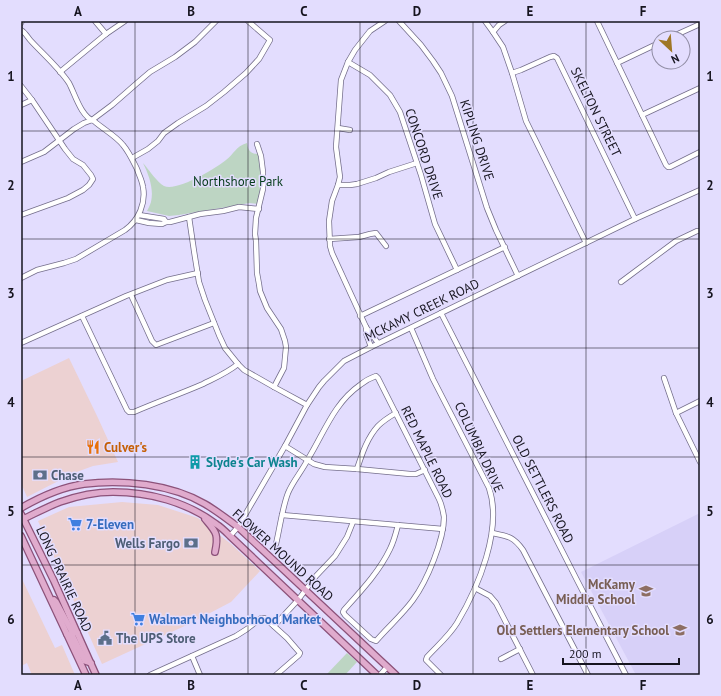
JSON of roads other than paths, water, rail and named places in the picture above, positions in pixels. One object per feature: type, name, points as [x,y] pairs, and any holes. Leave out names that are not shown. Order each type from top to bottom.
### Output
[{"type":"main road","name":"FLOWER MOUND ROAD","points":[[21,508],[43,496],[83,484],[128,483],[158,487],[181,493],[204,504],[238,527],[396,675]]},
{"type":"main road","points":[[156,497],[158,487]]},
{"type":"main road","name":"FLOWER MOUND ROAD","points":[[22,517],[59,503],[86,495],[100,493],[125,492],[176,502],[203,515],[216,524],[378,675]]},
{"type":"main road","points":[[203,515],[216,531],[217,542],[215,552]]},
{"type":"main road","name":"LONG PRAIRIE ROAD","points":[[22,517],[54,581],[96,675]]},
{"type":"main road","name":"LONG PRAIRIE ROAD","points":[[21,536],[86,675]]},
{"type":"main road","points":[[48,594],[56,602],[70,630],[78,634]]},
{"type":"main road","points":[[67,634],[73,637],[85,660],[91,663]]},
{"type":"street","points":[[95,21],[106,34]]},
{"type":"street","points":[[60,72],[106,34],[125,21]]},
{"type":"street","points":[[21,162],[44,152],[74,129],[92,120],[150,72],[168,62],[196,42],[216,21]]},
{"type":"street","points":[[132,158],[148,149],[158,141],[164,133],[206,106],[224,92],[246,73],[259,59],[270,40],[248,21]]},
{"type":"street","points":[[378,343],[360,316],[332,253],[329,238],[329,221],[332,201],[340,177],[336,153],[341,80],[348,62],[358,46],[370,31],[385,21]]},
{"type":"street","name":"KIPLING DRIVE","points":[[399,21],[421,45],[433,61],[441,73],[452,96],[487,208],[518,276]]},
{"type":"street","points":[[485,21],[503,47],[526,121],[586,243]]},
{"type":"street","points":[[493,32],[505,21]]},
{"type":"street","points":[[597,21],[666,165],[668,167],[700,152]]},
{"type":"street","points":[[687,30],[700,24]]},
{"type":"street","points":[[21,30],[68,82],[84,112],[122,144],[132,158],[144,189],[144,201],[132,225],[76,259],[64,264],[37,270],[21,278]]},
{"type":"street","points":[[617,62],[651,47]]},
{"type":"street","name":"SKELTON STREET","points":[[512,73],[550,57],[554,56],[557,58],[635,219]]},
{"type":"street","name":"CONCORD DRIVE","points":[[348,62],[370,75],[390,95],[400,112],[436,224],[457,270]]},
{"type":"street","points":[[21,86],[65,149],[73,159],[83,165],[91,175],[92,179],[89,185],[83,190],[68,198],[21,216]]},
{"type":"street","points":[[642,115],[700,88]]},
{"type":"street","points":[[21,105],[32,100]]},
{"type":"street","points":[[338,128],[350,130]]},
{"type":"street","points":[[257,144],[264,172],[263,188],[256,218],[255,234],[259,284],[260,291],[268,308],[282,330],[286,347],[284,368],[274,387]]},
{"type":"street","points":[[338,185],[357,184],[417,163]]},
{"type":"street","name":"MCKAMY CREEK ROAD","points":[[230,536],[238,527],[307,405],[321,384],[348,359],[378,343],[635,219],[700,190]]},
{"type":"street","points":[[137,217],[162,224],[200,214],[239,207],[259,209]]},
{"type":"street","points":[[189,217],[199,282],[225,348],[244,370],[307,405]]},
{"type":"street","points":[[621,282],[676,241],[700,231]]},
{"type":"street","points":[[329,238],[359,237],[376,233],[386,246]]},
{"type":"street","points":[[360,316],[504,247]]},
{"type":"street","points":[[21,343],[167,280],[198,273]]},
{"type":"street","points":[[131,295],[152,342],[156,345],[214,323]]},
{"type":"street","name":"OLD SETTLERS ROAD","points":[[441,313],[626,675]]},
{"type":"street","points":[[82,316],[127,410],[130,412],[134,412],[200,385],[231,370],[238,364]]},
{"type":"street","points":[[366,327],[366,333],[371,347]]},
{"type":"street","name":"COLUMBIA DRIVE","points":[[411,328],[433,379],[489,488],[493,505],[492,533],[483,567],[475,588],[457,623],[426,658],[431,666],[441,675]]},
{"type":"street","name":"RED MAPLE ROAD","points":[[308,460],[324,428],[344,399],[351,391],[364,381],[376,376],[442,504],[444,516],[443,529],[429,571],[414,599],[404,611],[376,640],[371,639],[343,612],[370,581],[382,564],[394,540],[398,525]]},
{"type":"street","points":[[664,378],[676,413],[700,462]]},
{"type":"street","points":[[676,413],[700,401]]},
{"type":"street","points":[[357,469],[365,447],[376,428],[396,413]]},
{"type":"street","points":[[285,446],[314,464],[325,468],[357,469],[410,474],[416,474],[425,470]]},
{"type":"street","points":[[276,544],[288,493],[308,460]]},
{"type":"street","points":[[282,515],[443,529]]},
{"type":"street","points":[[274,626],[335,556],[347,537],[353,522]]},
{"type":"street","points":[[492,533],[508,536],[516,541],[523,550],[588,675]]},
{"type":"street","points":[[475,588],[487,593],[493,598],[533,675]]},
{"type":"street","points":[[150,675],[236,636],[261,618],[264,618],[287,638],[300,653],[276,675]]},
{"type":"street","points":[[501,659],[520,649]]},
{"type":"street","points":[[192,656],[200,675]]},
{"type":"street","points":[[378,675],[387,667]]},
{"type":"place","name":"Culver's","points":[[93,447]]},
{"type":"place","name":"Slyde's Car Wash","points":[[195,462]]},
{"type":"place","name":"Chase","points":[[40,475]]},
{"type":"place","name":"7-Eleven","points":[[75,524]]},
{"type":"place","name":"Wells Fargo","points":[[191,543]]},
{"type":"place","name":"McKamy Middle School","points":[[646,591]]},
{"type":"place","name":"Walmart Neighborhood Market","points":[[138,619]]},
{"type":"place","name":"Old Settlers Elementary School","points":[[680,630]]},
{"type":"place","name":"The UPS Store","points":[[105,638]]},
{"type":"park label","name":"Northshore Park","points":[[238,181]]}]
